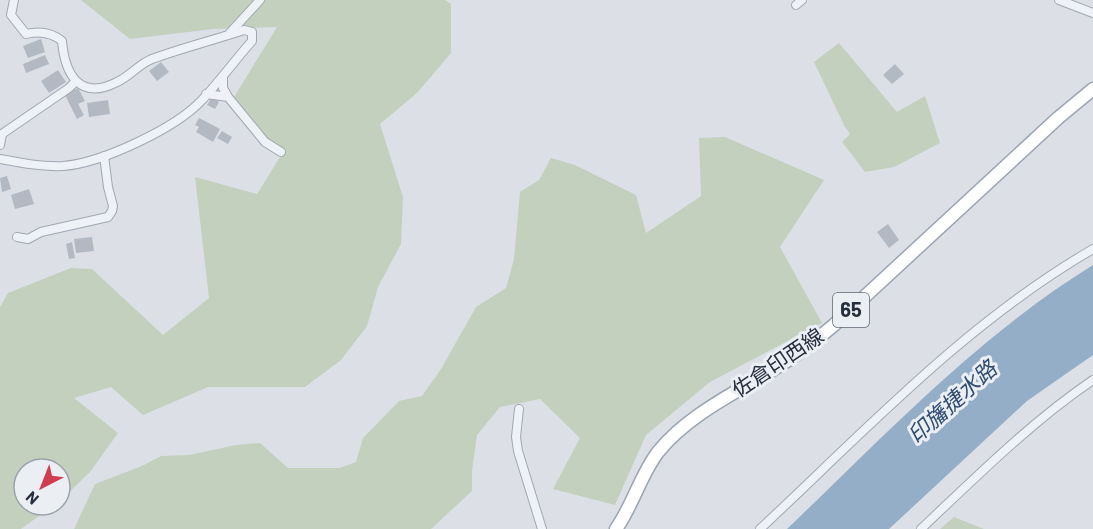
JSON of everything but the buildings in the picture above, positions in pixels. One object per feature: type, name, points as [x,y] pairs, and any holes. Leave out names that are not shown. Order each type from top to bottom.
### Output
[{"type":"main road","name":"佐倉印西線","points":[[616,529],[642,475],[672,437],[695,418],[805,348],[834,325],[1058,118],[1093,89]]},
{"type":"street","points":[[0,159],[31,165],[65,166],[104,156],[147,136],[174,121],[202,99],[223,78],[252,41],[252,32],[244,30],[147,61],[118,82],[92,88],[75,82],[68,72],[63,57],[62,42],[55,36],[39,31],[26,34],[11,15],[14,0]]},
{"type":"street","points":[[227,36],[260,0]]},
{"type":"street","points":[[1059,0],[1093,13]]},
{"type":"street","points":[[223,78],[223,88],[228,97],[265,142],[281,152]]},
{"type":"street","points":[[0,146],[2,134],[75,82]]},
{"type":"street","points":[[206,94],[228,97]]},
{"type":"street","points":[[17,237],[28,238],[41,232],[108,217],[112,206],[104,156]]},
{"type":"street","points":[[760,529],[894,402],[997,313],[1070,262],[1093,249]]},
{"type":"street","points":[[921,529],[1044,417],[1093,380]]},
{"type":"street","points":[[519,409],[516,437],[518,451],[542,529]]},
{"type":"green space","points":[[81,0],[445,0],[451,4],[451,53],[417,93],[380,124],[403,197],[401,244],[378,287],[367,326],[341,360],[305,387],[208,387],[143,415],[111,387],[74,398],[118,433],[90,472],[72,489],[72,457],[12,457],[12,517],[38,517],[21,529],[0,529],[0,307],[8,293],[71,268],[92,269],[163,335],[209,298],[195,177],[257,194],[280,157],[234,97],[277,27],[213,29],[130,39]]},
{"type":"green space","points":[[839,43],[897,112],[925,96],[940,143],[894,167],[865,172],[842,142],[850,134],[814,62]]},
{"type":"green space","points":[[725,137],[824,180],[780,247],[822,323],[710,382],[646,435],[615,505],[553,489],[580,438],[540,399],[500,407],[477,435],[472,491],[431,529],[74,529],[95,484],[161,456],[189,455],[236,445],[260,443],[288,468],[340,468],[356,462],[363,438],[399,401],[422,396],[441,369],[476,307],[506,288],[514,259],[520,192],[539,180],[551,158],[575,165],[636,195],[646,233],[701,196],[699,138]]},
{"type":"green space","points":[[954,517],[984,529],[940,529]]},
{"type":"water","name":"印旛捷水路","points":[[1093,265],[1093,355],[1027,401],[889,529],[787,529],[896,423],[971,355],[1010,323]]}]
